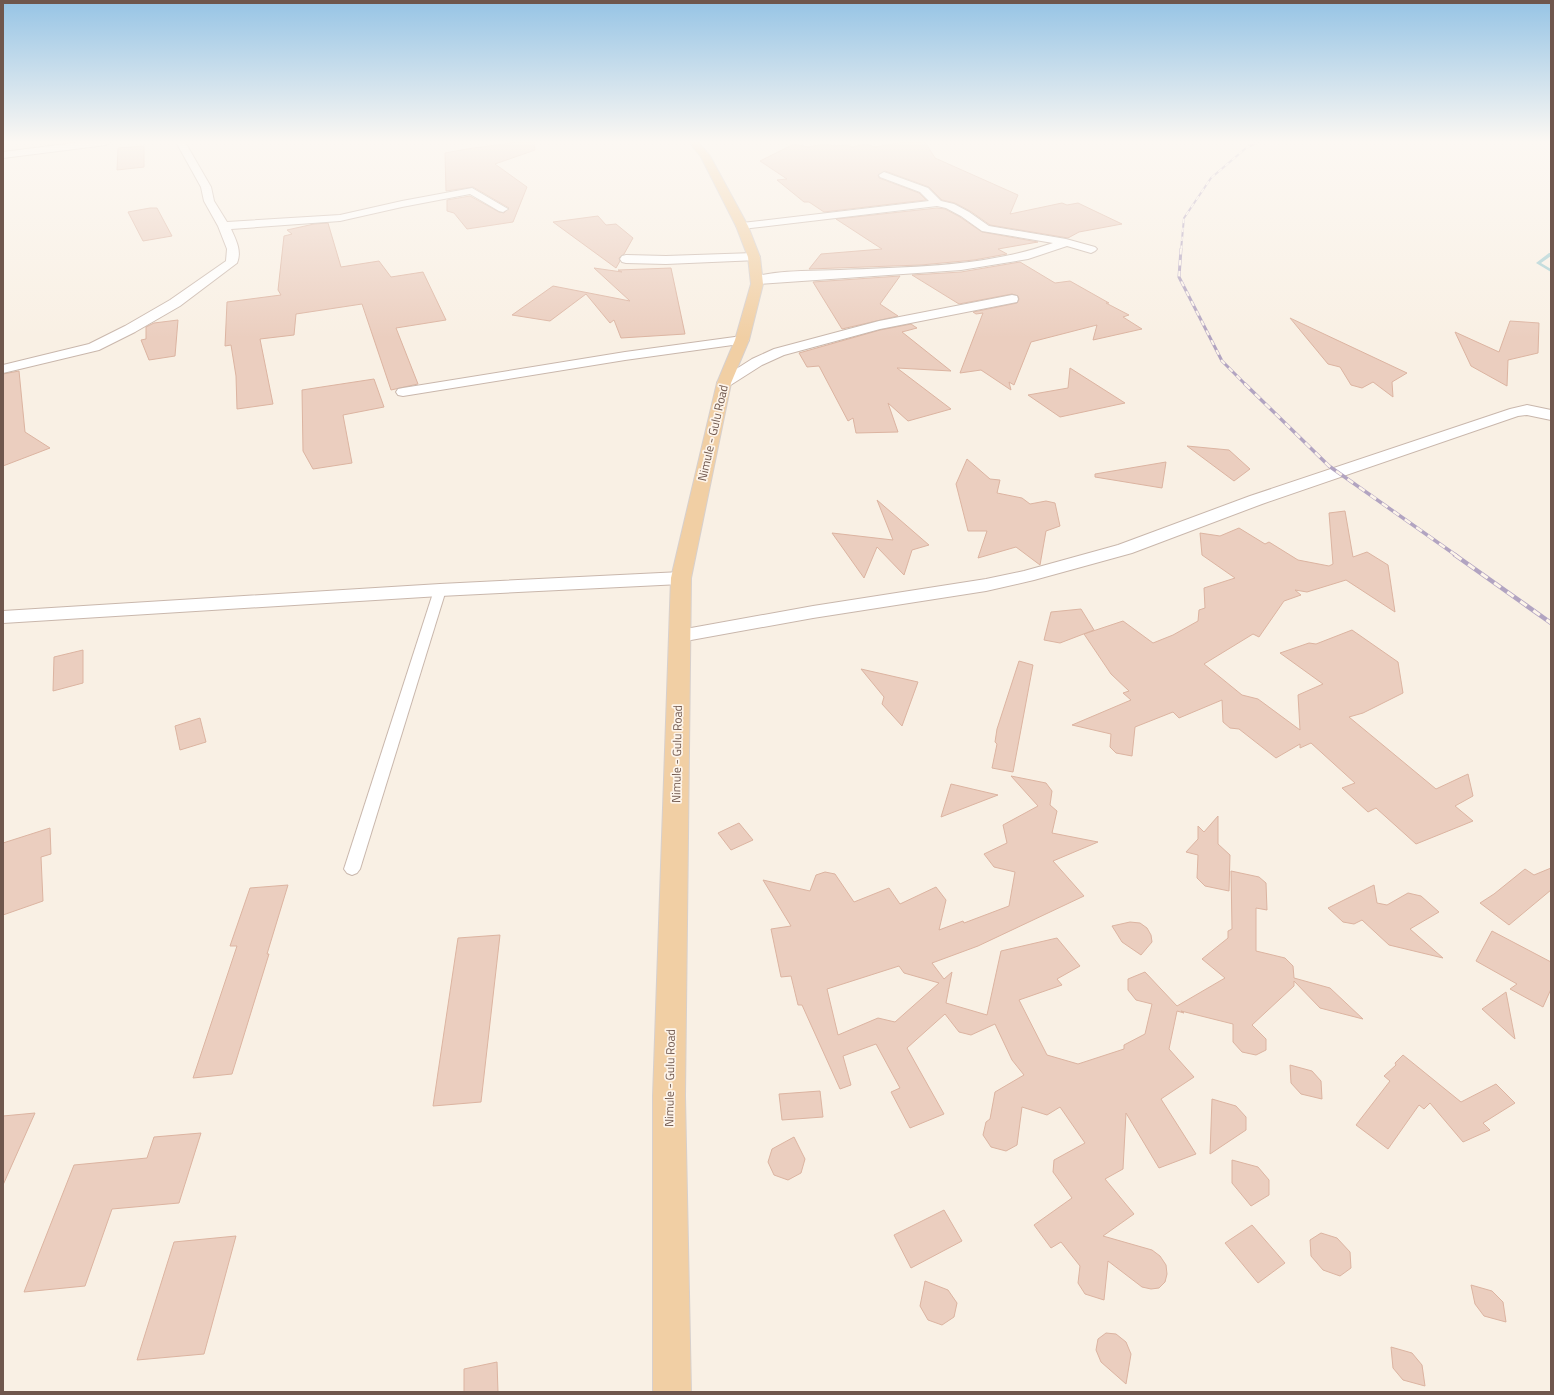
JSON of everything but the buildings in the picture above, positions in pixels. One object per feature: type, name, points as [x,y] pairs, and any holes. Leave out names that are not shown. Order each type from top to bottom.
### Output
[{"type":"main road","name":"Nimule - Gulu Road","points":[[672,1392],[669,1096],[681,578],[724,383],[742,340],[757,284],[754,257],[742,226],[732,207]]},
{"type":"street","points":[[3,369],[80,351],[94,346],[130,329],[174,303],[231,263],[234,258],[234,249],[224,226],[212,207]]},
{"type":"street","points":[[224,226],[267,225],[340,218],[388,207]]},
{"type":"street","points":[[742,226],[902,207]]},
{"type":"street","points":[[953,207],[986,229],[1066,242],[1091,249]]},
{"type":"street","points":[[757,280],[831,273],[929,269],[989,263],[1029,255],[1066,242]]},
{"type":"street","points":[[626,259],[666,260],[754,257]]},
{"type":"street","points":[[724,383],[765,356],[879,325],[1012,299]]},
{"type":"street","points":[[404,392],[625,356],[742,340]]},
{"type":"street","points":[[680,636],[813,612],[986,585],[1027,576],[1125,549],[1256,500],[1515,412],[1527,410],[1551,415]]},
{"type":"street","points":[[3,617],[440,590],[681,578]]},
{"type":"lane","points":[[352,869],[440,590]]},
{"type":"waterway","points":[[1551,254],[1538,263],[1551,271]]},
{"type":"railway","points":[[1181,250],[1184,218],[1191,207]]},
{"type":"railway","points":[[1181,249],[1179,277],[1222,361],[1245,384]]},
{"type":"railway","points":[[1245,384],[1329,466],[1457,556]]},
{"type":"railway","points":[[1455,555],[1551,623]]}]
